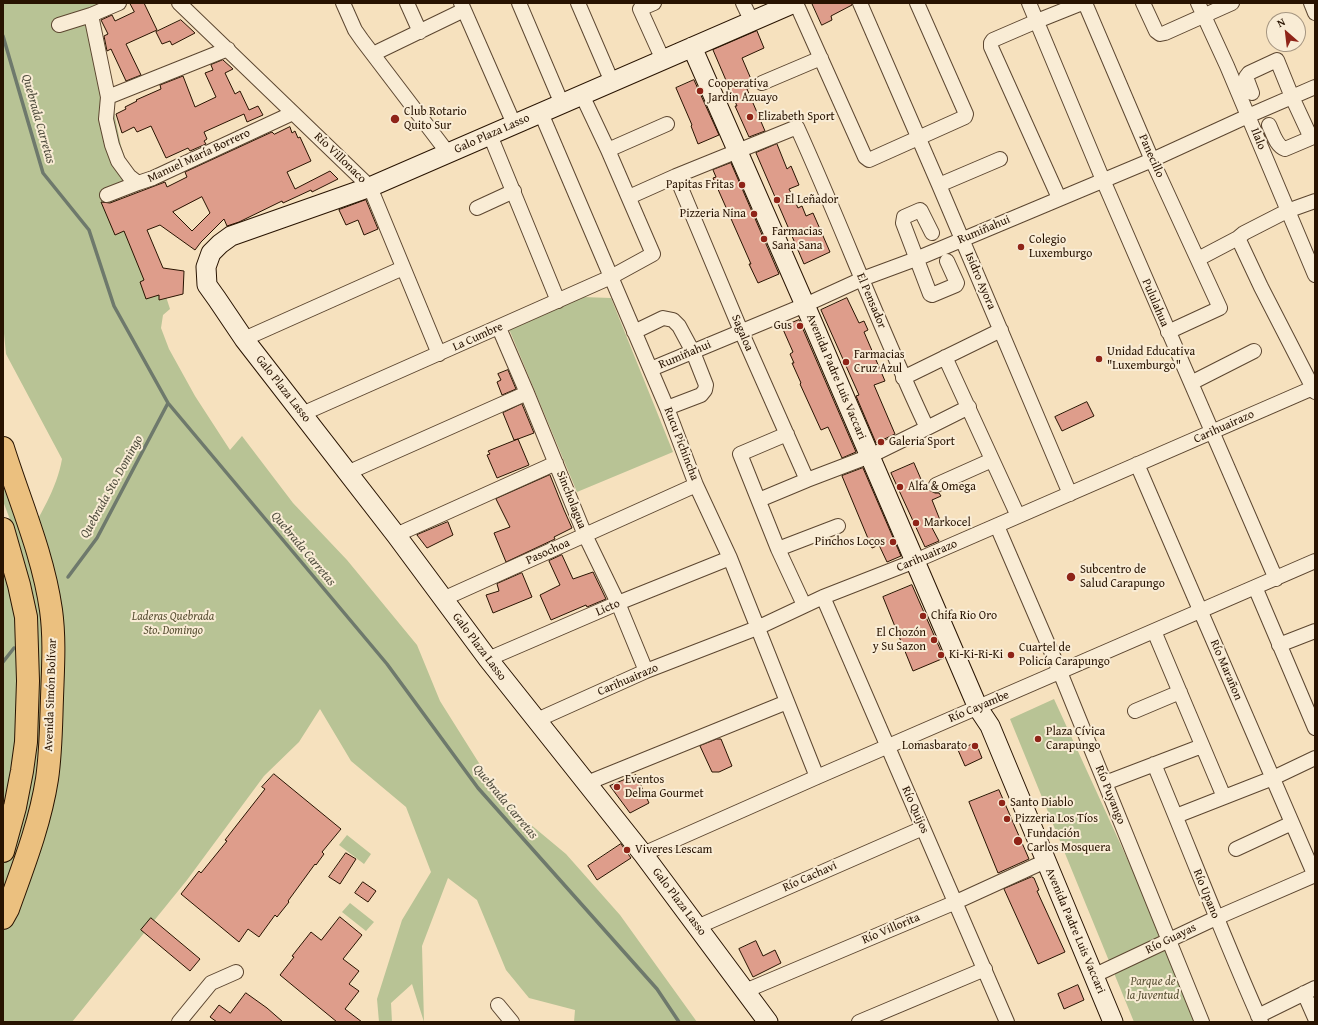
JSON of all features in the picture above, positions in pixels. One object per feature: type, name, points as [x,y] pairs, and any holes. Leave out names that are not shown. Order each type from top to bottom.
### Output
[{"type":"highway","name":"Avenida Simón Bolívar","points":[[3,448],[22,502],[45,580],[51,610],[54,655],[49,752],[46,779],[39,814],[31,842],[8,909],[3,918]]},
{"type":"highway","name":"Avenida Simón Bolívar","points":[[3,529],[19,584],[26,616],[28,650],[26,742],[15,807],[3,851]]},
{"type":"street","points":[[59,25],[91,15],[119,3]]},
{"type":"street","name":"Río Villonaco","points":[[179,3],[370,187],[439,354]]},
{"type":"street","points":[[343,3],[355,30],[448,153]]},
{"type":"street","points":[[407,3],[420,32]]},
{"type":"street","points":[[519,3],[562,104]]},
{"type":"street","points":[[578,3],[612,82]]},
{"type":"street","points":[[654,3],[640,9],[663,60]]},
{"type":"street","points":[[743,3],[752,22]]},
{"type":"street","points":[[795,3],[865,157],[869,160],[965,117],[966,114],[917,3]]},
{"type":"street","name":"Galo Plaza Lasso","points":[[768,1022],[643,854],[488,659],[396,535],[244,339],[207,285],[206,267],[211,253],[231,236],[370,187],[795,3]]},
{"type":"street","name":"Isidro Ayora","points":[[860,3],[1070,494]]},
{"type":"street","name":"Pululahua","points":[[1029,3],[1168,332],[1276,578]]},
{"type":"street","points":[[1059,198],[991,47],[991,43],[992,40],[1037,20],[1084,3]]},
{"type":"street","name":"Panecillo","points":[[1084,3],[1152,160],[1220,308],[1168,332]]},
{"type":"street","points":[[1143,3],[1156,31],[1160,34],[1232,3]]},
{"type":"street","name":"Ilalo","points":[[1198,3],[1227,66],[1315,275]]},
{"type":"street","points":[[1311,3],[1315,13]]},
{"type":"street","points":[[372,54],[420,32],[463,7],[514,124]]},
{"type":"street","name":"Manuel María Borrero","points":[[91,15],[108,97],[106,119],[118,161],[129,176],[138,183],[153,178],[293,113]]},
{"type":"street","name":"Avenida Padre Luis Vaccari","points":[[692,47],[805,306],[876,453],[915,562],[978,708],[990,726],[1113,1022]]},
{"type":"street","points":[[108,97],[228,49]]},
{"type":"street","points":[[762,83],[821,58]]},
{"type":"street","points":[[1252,93],[1246,77],[1249,73],[1277,60],[1311,138],[1285,149],[1279,146],[1269,125]]},
{"type":"street","name":"Rumiñahui","points":[[651,369],[805,306],[862,279],[916,259],[1152,160],[1315,87]]},
{"type":"street","points":[[582,95],[629,197],[737,151]]},
{"type":"street","name":"Rucu Pichincha","points":[[541,113],[651,369],[696,485],[730,558],[817,777]]},
{"type":"street","points":[[608,150],[667,124]]},
{"type":"street","name":"El Pensador","points":[[737,151],[797,127],[821,180],[903,378],[926,428]]},
{"type":"street","points":[[490,135],[514,190],[558,301]]},
{"type":"street","points":[[939,185],[1000,159]]},
{"type":"street","name":"Sagaloa","points":[[676,176],[741,331],[787,434],[811,479]]},
{"type":"street","points":[[107,195],[138,183]]},
{"type":"street","points":[[477,208],[514,190]]},
{"type":"street","name":"La Cumbre","points":[[302,414],[499,328],[611,277],[653,254],[629,197]]},
{"type":"street","points":[[1198,259],[1287,211],[1315,201]]},
{"type":"street","points":[[932,233],[920,210],[904,217],[902,220],[930,294],[932,295],[956,285],[948,261]]},
{"type":"street","points":[[1238,238],[1261,287],[1314,389]]},
{"type":"street","points":[[244,339],[403,268]]},
{"type":"street","points":[[634,332],[663,318],[672,320],[679,326],[693,352],[706,385],[705,390],[701,395],[667,408]]},
{"type":"street","name":"Sincholagua","points":[[499,328],[585,535],[618,603],[646,671]]},
{"type":"street","points":[[903,378],[1001,330]]},
{"type":"street","points":[[1191,383],[1254,351]]},
{"type":"street","points":[[945,357],[1018,516]]},
{"type":"street","name":"Carihuairazo","points":[[537,720],[646,671],[757,628],[804,605],[915,562],[1137,464],[1314,389]]},
{"type":"street","points":[[347,473],[527,393]]},
{"type":"street","points":[[759,500],[876,453],[969,408]]},
{"type":"street","points":[[787,434],[740,454],[778,550],[804,605]]},
{"type":"street","points":[[936,485],[992,460]]},
{"type":"street","points":[[396,535],[556,463]]},
{"type":"street","name":"Río Marañon","points":[[1137,464],[1315,875]]},
{"type":"street","name":"Pasochoa","points":[[443,599],[696,485]]},
{"type":"street","points":[[778,550],[838,526]]},
{"type":"street","name":"Río Puyango","points":[[997,526],[1106,783],[1168,941],[1202,1022]]},
{"type":"street","name":"Licto","points":[[488,659],[618,603],[730,558]]},
{"type":"street","name":"Río Cayambe","points":[[643,854],[1315,561]]},
{"type":"street","points":[[1255,587],[1279,645],[1310,701],[1315,728]]},
{"type":"street","name":"Río Quijos","points":[[824,597],[1007,1022]]},
{"type":"street","points":[[1154,631],[1224,797]]},
{"type":"street","points":[[1279,645],[1315,631]]},
{"type":"street","points":[[1135,711],[1180,692]]},
{"type":"street","points":[[587,783],[787,702]]},
{"type":"street","name":"Avenida Padre Luis Vaccari","points":[[978,708],[980,729],[1037,865],[1099,1022]]},
{"type":"street","points":[[1106,783],[1202,746]]},
{"type":"street","points":[[1176,816],[1273,778],[1315,758]]},
{"type":"street","name":"Río Upano","points":[[1154,764],[1216,918],[1260,1019]]},
{"type":"street","points":[[1236,849],[1292,824]]},
{"type":"street","name":"Río Cachavi","points":[[698,926],[923,828]]},
{"type":"street","name":"Río Villorita","points":[[745,991],[956,902],[1037,865]]},
{"type":"street","name":"Río Guayas","points":[[1093,976],[1216,918],[1315,875]]},
{"type":"street","points":[[859,1022],[985,969]]},
{"type":"street","points":[[179,1022],[211,983],[236,972]]},
{"type":"street","points":[[1260,1019],[1309,990],[1315,1018]]},
{"type":"street","points":[[498,1005],[512,1022]]},
{"type":"green space","name":"Laderas Quebrada Sto. Domingo","points":[[3,3],[103,3],[93,8],[121,146],[132,178],[118,194],[129,232],[144,229],[170,309],[163,315],[161,328],[169,349],[195,396],[230,450],[242,436],[293,503],[347,560],[417,645],[440,701],[489,779],[518,814],[566,854],[620,915],[697,1022],[574,1022],[575,1010],[529,998],[506,970],[477,900],[448,878],[422,946],[424,1022],[412,984],[391,1003],[392,1022],[379,1022],[377,999],[402,920],[431,872],[406,807],[351,761],[320,709],[299,742],[264,776],[187,880],[72,1022],[3,1022],[3,570],[21,549],[3,501],[3,483],[25,543],[52,492],[60,470],[62,459],[6,354],[3,323]]},
{"type":"green space","points":[[582,297],[611,298],[673,452],[577,492],[509,329]]},
{"type":"green space","name":"Parque de la Juventud","points":[[1054,699],[1202,1022],[1134,1022],[1010,719]]},
{"type":"green space","points":[[347,835],[371,854],[364,864],[339,845]]},
{"type":"green space","points":[[350,903],[374,922],[366,931],[342,912]]},
{"type":"building","points":[[130,3],[144,3],[157,30],[126,44],[141,75],[126,81],[111,49],[107,51],[104,36],[108,34],[101,20],[112,15],[115,21],[134,12]]},
{"type":"building","points":[[812,3],[852,3],[852,5],[831,16],[832,20],[822,25]]},
{"type":"building","points":[[181,20],[195,33],[172,45],[170,41],[162,44],[156,32]]},
{"type":"building","points":[[757,31],[764,48],[742,58],[754,86],[747,89],[765,131],[749,137],[713,50]]},
{"type":"building","points":[[223,60],[233,69],[225,73],[235,94],[240,91],[249,110],[258,106],[263,115],[247,122],[244,114],[204,132],[207,139],[204,141],[206,144],[190,151],[188,148],[166,158],[151,126],[137,132],[134,127],[122,133],[116,114],[126,109],[125,107],[137,101],[136,100],[161,89],[160,85],[183,76],[195,107],[216,97],[205,73],[213,70],[211,65]]},
{"type":"building","points":[[694,80],[719,135],[698,144],[691,126],[692,125],[676,88]]},
{"type":"building","points":[[290,127],[292,133],[295,131],[298,138],[300,137],[311,161],[287,172],[295,189],[330,171],[338,179],[312,192],[311,190],[283,203],[282,201],[239,222],[227,226],[224,219],[195,250],[160,225],[147,230],[163,268],[184,271],[183,294],[159,300],[159,295],[146,299],[140,282],[144,280],[124,231],[115,235],[101,202],[110,203],[165,182],[167,187],[187,177],[185,172],[272,132],[274,134]],"holes":[[[202,197],[210,213],[192,231],[173,212]]]},
{"type":"building","points":[[777,144],[787,169],[791,166],[799,185],[789,189],[798,208],[802,206],[806,216],[813,213],[830,252],[804,264],[756,153]]},
{"type":"building","points":[[731,163],[779,274],[758,283],[713,178],[716,177],[713,170]]},
{"type":"building","points":[[366,200],[378,229],[364,235],[358,220],[346,225],[339,210]]},
{"type":"building","points":[[847,298],[859,323],[864,321],[868,330],[864,332],[885,381],[874,385],[895,434],[876,443],[856,396],[859,395],[821,310]]},
{"type":"building","points":[[799,320],[856,452],[842,458],[828,427],[821,430],[792,363],[794,363],[790,354],[793,352],[782,327]]},
{"type":"building","points":[[508,370],[516,389],[502,395],[497,382],[501,380],[498,374]]},
{"type":"building","points":[[1087,402],[1094,416],[1062,431],[1055,417]]},
{"type":"building","points":[[522,404],[534,433],[514,440],[503,413]]},
{"type":"building","points":[[518,439],[529,465],[497,478],[487,455],[490,454],[488,451]]},
{"type":"building","points":[[914,463],[926,491],[929,490],[939,493],[941,496],[932,500],[940,520],[930,524],[939,541],[925,547],[891,473]]},
{"type":"building","points":[[863,468],[901,556],[887,562],[879,545],[872,548],[842,476]]},
{"type":"building","points":[[550,475],[572,528],[554,537],[555,539],[506,562],[494,533],[510,527],[496,499]]},
{"type":"building","points":[[448,522],[453,535],[427,548],[417,535]]},
{"type":"building","points":[[562,555],[573,579],[593,572],[606,599],[587,607],[586,605],[551,620],[540,595],[560,585],[549,561]]},
{"type":"building","points":[[522,573],[532,597],[493,613],[486,595],[499,591],[497,584]]},
{"type":"building","points":[[912,585],[944,658],[913,671],[883,597]]},
{"type":"building","points":[[717,739],[721,739],[732,766],[719,772],[712,772],[700,746]]},
{"type":"building","points":[[976,743],[982,758],[965,766],[958,750]]},
{"type":"building","points":[[274,774],[341,829],[322,852],[324,854],[288,901],[289,902],[277,917],[275,915],[259,937],[248,929],[239,942],[181,894],[199,871],[201,873],[227,841],[225,840],[265,789],[262,787]]},
{"type":"building","points":[[636,775],[649,803],[630,813],[610,786]]},
{"type":"building","points":[[999,790],[1029,859],[998,873],[969,802]]},
{"type":"building","points":[[621,844],[631,858],[597,880],[588,866]]},
{"type":"building","points":[[346,853],[356,859],[340,884],[329,877]]},
{"type":"building","points":[[1032,877],[1034,878],[1039,890],[1037,891],[1065,952],[1038,964],[1004,889]]},
{"type":"building","points":[[363,882],[376,891],[368,902],[355,893]]},
{"type":"building","points":[[340,917],[362,935],[343,959],[359,971],[349,984],[359,991],[345,1009],[362,1022],[337,1022],[280,975],[294,957],[292,956],[311,932],[321,940]]},
{"type":"building","points":[[151,918],[200,959],[190,971],[141,930]]},
{"type":"building","points":[[756,941],[763,956],[775,950],[781,963],[753,977],[739,949]]},
{"type":"building","points":[[1078,985],[1084,1000],[1064,1009],[1058,994]]},
{"type":"building","points":[[246,993],[283,1022],[217,1022],[210,1017],[219,1005],[230,1013]]},
{"type":"waterway","name":"Quebrada Carretas","points":[[3,36],[43,173],[89,230],[114,306],[168,403],[387,664],[478,788],[657,989],[679,1022]]},
{"type":"waterway","name":"Quebrada Sto. Domingo","points":[[68,577],[97,538],[168,403]]},
{"type":"waterway","name":"Quebrada Sto. Domingo","points":[[3,662],[14,648]]},
{"type":"place","name":"Cooperativa Jardin Azuayo","points":[[700,91]]},
{"type":"place","name":"Elizabeth Sport","points":[[750,117]]},
{"type":"place","name":"Club Rotario Quito Sur","points":[[395,119]]},
{"type":"place","name":"Papitas Fritas","points":[[742,185]]},
{"type":"place","name":"El Leñador","points":[[777,200]]},
{"type":"place","name":"Pizzeria Nina","points":[[754,214]]},
{"type":"place","name":"Farmacias Sana Sana","points":[[764,239]]},
{"type":"place","name":"Colegio Luxemburgo","points":[[1021,247]]},
{"type":"place","name":"Gus","points":[[800,326]]},
{"type":"place","name":"Unidad Educativa \"Luxemburgo\"","points":[[1099,359]]},
{"type":"place","name":"Farmacias Cruz Azul","points":[[846,362]]},
{"type":"place","name":"Galeria Sport","points":[[881,442]]},
{"type":"place","name":"Alfa & Omega","points":[[900,487]]},
{"type":"place","name":"Markocel","points":[[916,523]]},
{"type":"place","name":"Pinchos Locos","points":[[893,542]]},
{"type":"place","name":"Subcentro de Salud Carapungo","points":[[1071,577]]},
{"type":"place","name":"Chifa Rio Oro","points":[[923,616]]},
{"type":"place","name":"El Chozón y Su Sazon","points":[[934,640]]},
{"type":"place","name":"Ki-Ki-Ri-Ki","points":[[941,655]]},
{"type":"place","name":"Cuartel de Policía Carapungo","points":[[1011,655]]},
{"type":"place","name":"Plaza Cívica Carapungo","points":[[1038,739]]},
{"type":"place","name":"Lomasbarato","points":[[975,746]]},
{"type":"place","name":"Eventos Delma Gourmet","points":[[617,787]]},
{"type":"place","name":"Santo Diablo","points":[[1002,803]]},
{"type":"place","name":"Pizzeria Los Tíos","points":[[1007,819]]},
{"type":"place","name":"Fundación Carlos Mosquera","points":[[1018,841]]},
{"type":"place","name":"Viveres Lescam","points":[[627,850]]}]
